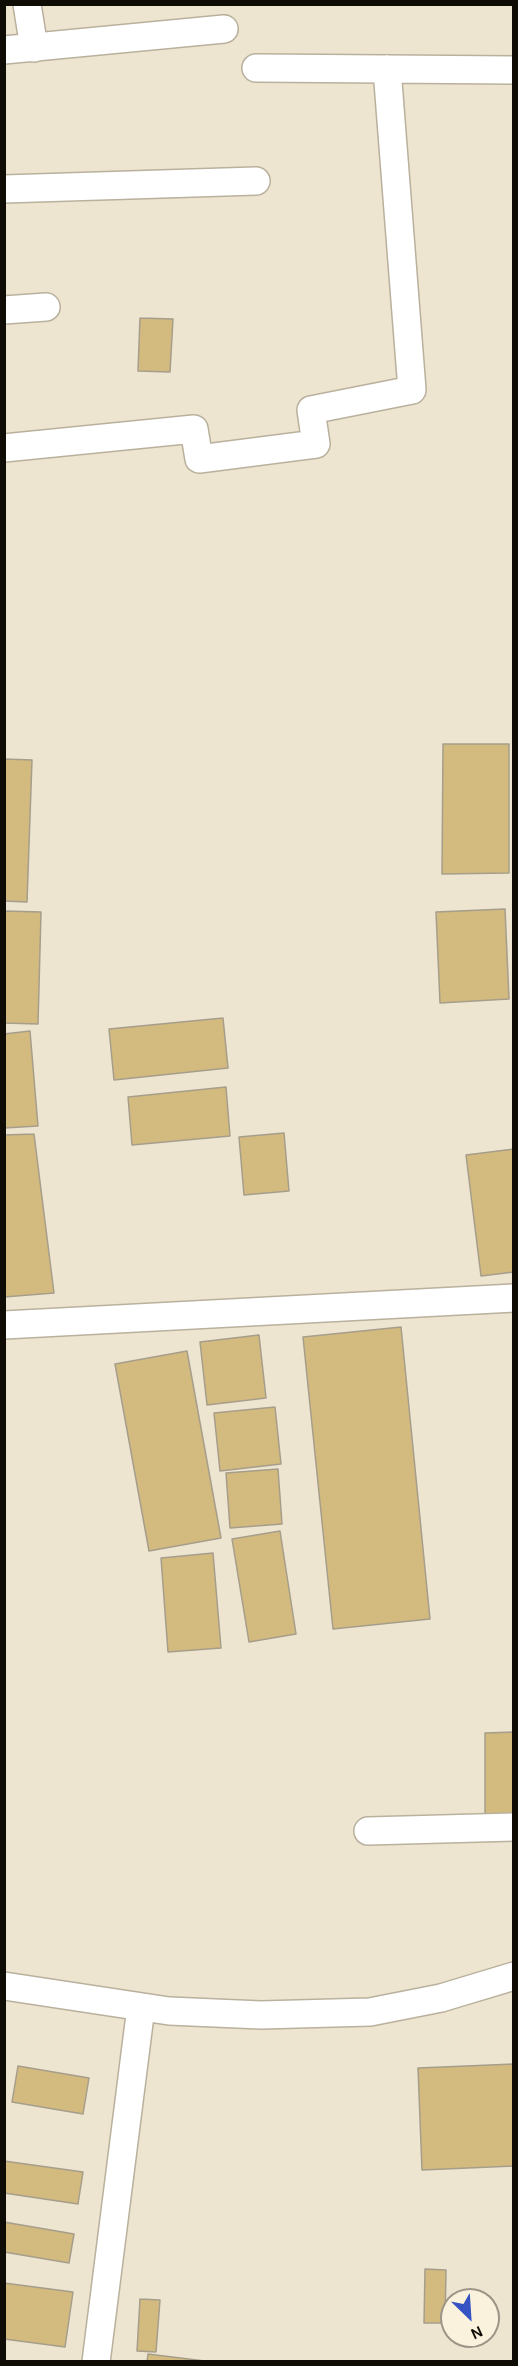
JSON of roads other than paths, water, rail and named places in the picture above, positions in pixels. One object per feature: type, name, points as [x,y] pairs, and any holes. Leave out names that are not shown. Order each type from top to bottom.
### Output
[{"type":"street","points":[[27,4],[34,48]]},
{"type":"street","points":[[4,50],[224,29]]},
{"type":"street","points":[[256,68],[513,70]]},
{"type":"street","points":[[4,448],[194,429],[199,459],[316,444],[310,410],[412,390],[387,69]]},
{"type":"street","points":[[4,189],[256,181]]},
{"type":"street","points":[[4,310],[46,307]]},
{"type":"street","points":[[4,1325],[513,1298]]},
{"type":"street","points":[[368,1831],[513,1827]]},
{"type":"street","points":[[4,1986],[141,2007],[261,2015],[370,2012],[441,1998],[513,1976]]},
{"type":"street","points":[[96,2361],[141,2007]]}]
